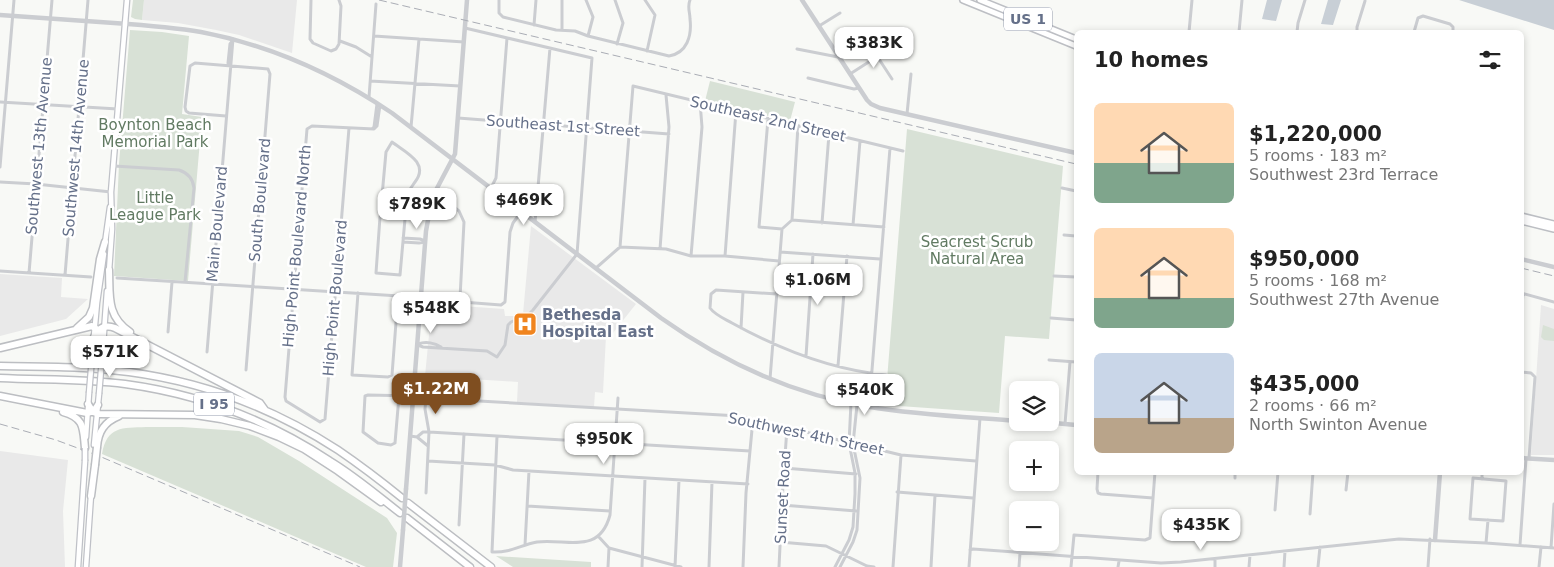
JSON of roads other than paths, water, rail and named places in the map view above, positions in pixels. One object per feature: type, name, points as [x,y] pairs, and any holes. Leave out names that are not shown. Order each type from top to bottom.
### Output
[{"type":"highway","points":[[74,330],[85,321],[93,310],[100,259],[105,242]]},
{"type":"highway","points":[[110,270],[109,300],[114,315],[122,327],[143,342]]},
{"type":"highway","points":[[0,348],[88,326],[99,328],[112,327],[260,403],[266,411]]},
{"type":"highway","points":[[94,337],[99,328]]},
{"type":"highway","points":[[99,328],[103,346]]},
{"type":"highway","name":"I 95","points":[[0,366],[83,368],[139,374],[204,388],[238,399],[303,429],[359,465],[402,498]]},
{"type":"highway","name":"I 95","points":[[0,378],[124,384],[174,393],[218,406],[261,422],[306,446],[340,467],[400,513],[374,498],[312,455],[266,431],[235,422],[202,416],[122,415]]},
{"type":"highway","points":[[0,396],[92,413],[122,415]]},
{"type":"highway","points":[[34,402],[68,413],[77,418],[83,427],[85,444]]},
{"type":"highway","points":[[88,404],[92,413]]},
{"type":"highway","points":[[92,413],[98,404]]},
{"type":"highway","points":[[90,496],[95,447],[98,436],[110,420],[122,415]]},
{"type":"highway","points":[[408,503],[492,567]]},
{"type":"highway","points":[[407,518],[470,567]]},
{"type":"main road","points":[[99,328],[105,242],[112,192],[128,0]]},
{"type":"main road","name":"US 1","points":[[963,0],[975,2],[1074,39]]},
{"type":"main road","name":"US 1","points":[[975,2],[1074,45]]},
{"type":"main road","points":[[1046,34],[1054,32],[1074,39]]},
{"type":"main road","points":[[99,328],[110,270],[111,200]]},
{"type":"main road","points":[[1524,219],[1554,224]]},
{"type":"main road","points":[[1524,219],[1554,229]]},
{"type":"main road","points":[[88,404],[94,337]]},
{"type":"main road","points":[[98,404],[103,346]]},
{"type":"main road","points":[[78,567],[85,444],[92,413]]},
{"type":"main road","points":[[92,413],[95,447]]},
{"type":"main road","points":[[86,567],[90,496]]},
{"type":"street","points":[[0,166],[14,0]]},
{"type":"street","name":"Southwest 13th Avenue","points":[[29,273],[52,0]]},
{"type":"street","name":"Southwest 14th Avenue","points":[[65,275],[88,0]]},
{"type":"street","points":[[311,0],[309,35],[311,41],[333,51],[338,48],[340,41],[341,6],[339,0]]},
{"type":"street","points":[[400,567],[429,215],[435,192],[455,154],[467,0]]},
{"type":"street","points":[[499,0],[498,11],[501,16],[534,25],[574,31],[617,44],[668,56],[677,54],[684,48],[689,39],[691,22],[688,6],[690,0]]},
{"type":"street","points":[[534,25],[536,0]]},
{"type":"street","points":[[562,0],[562,30]]},
{"type":"street","points":[[586,0],[593,17],[588,36]]},
{"type":"street","points":[[615,0],[623,23],[617,44]]},
{"type":"street","points":[[646,0],[655,15],[647,51]]},
{"type":"street","points":[[802,0],[859,88],[873,105],[1074,153]]},
{"type":"street","points":[[1189,30],[1192,0]]},
{"type":"street","points":[[1239,30],[1242,0]]},
{"type":"street","points":[[1297,30],[1305,0]]},
{"type":"street","points":[[1358,30],[1365,1]]},
{"type":"street","points":[[369,97],[376,4]]},
{"type":"street","points":[[819,26],[840,13]]},
{"type":"street","points":[[0,15],[126,24],[199,32],[233,40],[293,59],[369,97],[412,127],[661,318],[726,359],[770,379],[820,396],[854,404],[892,410],[1009,420]]},
{"type":"street","points":[[1415,30],[1418,18],[1423,16],[1450,24],[1453,30]]},
{"type":"street","points":[[418,344],[423,342],[441,348],[488,351],[498,357],[504,348],[507,329],[511,322],[534,310],[577,254],[592,58],[465,28]]},
{"type":"street","points":[[835,50],[867,29]]},
{"type":"street","points":[[374,36],[464,42]]},
{"type":"street","points":[[491,188],[496,178],[507,38]]},
{"type":"street","points":[[412,127],[420,39]]},
{"type":"street","name":"Main Boulevard","points":[[207,352],[230,66],[228,62],[230,44],[233,40]]},
{"type":"street","points":[[340,41],[372,56]]},
{"type":"street","points":[[535,223],[550,48]]},
{"type":"street","points":[[797,49],[840,58]]},
{"type":"street","points":[[850,74],[889,49]]},
{"type":"street","points":[[877,56],[892,79]]},
{"type":"street","points":[[226,116],[189,114],[185,108],[191,64],[230,66]]},
{"type":"street","name":"South Boulevard","points":[[230,66],[266,68],[270,74],[246,370]]},
{"type":"street","points":[[907,114],[911,74]]},
{"type":"street","points":[[808,78],[854,89],[859,88]]},
{"type":"street","points":[[370,80],[460,86]]},
{"type":"street","name":"Southeast 2nd Street","points":[[629,131],[633,86],[903,150]]},
{"type":"street","points":[[660,249],[669,134],[666,94]]},
{"type":"street","points":[[0,102],[118,109]]},
{"type":"street","points":[[691,256],[702,127],[700,102]]},
{"type":"street","name":"High Point Boulevard North","points":[[285,399],[307,129],[312,126],[372,129],[378,104]]},
{"type":"street","points":[[724,256],[736,111]]},
{"type":"street","name":"Southeast 1st Street","points":[[458,118],[669,134]]},
{"type":"street","points":[[768,119],[759,227],[782,229]]},
{"type":"street","points":[[770,379],[782,229],[792,220],[798,126]]},
{"type":"street","name":"High Point Boulevard","points":[[285,399],[318,422],[322,422],[325,419],[349,128]]},
{"type":"street","points":[[620,247],[629,131]]},
{"type":"street","points":[[822,223],[829,133]]},
{"type":"street","points":[[853,225],[860,141]]},
{"type":"street","points":[[388,203],[380,217],[376,273],[400,275],[404,217],[388,203],[382,196],[386,152],[392,142],[416,160],[420,171],[418,178],[406,193],[394,196],[388,203]]},
{"type":"street","points":[[868,407],[890,148]]},
{"type":"street","points":[[114,166],[179,170],[185,172],[193,181],[194,188],[185,282]]},
{"type":"street","points":[[0,182],[112,192]]},
{"type":"street","points":[[1062,188],[1074,191]]},
{"type":"street","points":[[435,192],[455,207],[463,218],[465,230],[460,301],[462,302],[501,305],[505,302],[510,232],[513,223],[522,211]]},
{"type":"street","points":[[792,220],[884,228]]},
{"type":"street","points":[[1064,235],[1074,236]]},
{"type":"street","points":[[403,240],[420,239],[426,242]]},
{"type":"street","points":[[596,268],[620,247],[660,249],[691,256],[724,256],[779,261]]},
{"type":"street","points":[[780,252],[880,259]]},
{"type":"street","points":[[806,356],[813,254]]},
{"type":"street","points":[[838,366],[847,256]]},
{"type":"street","points":[[1524,260],[1554,267]]},
{"type":"street","points":[[0,271],[91,277]]},
{"type":"street","points":[[1054,276],[1074,277]]},
{"type":"street","points":[[117,278],[415,297]]},
{"type":"street","points":[[168,332],[172,282]]},
{"type":"street","points":[[777,294],[718,290],[711,294],[710,306],[712,312],[741,328],[806,356],[838,366],[886,374]]},
{"type":"street","points":[[741,328],[743,292]]},
{"type":"street","points":[[358,293],[352,375],[388,377],[392,375],[398,296]]},
{"type":"street","points":[[1524,294],[1554,302]]},
{"type":"street","points":[[1051,318],[1074,320]]},
{"type":"street","points":[[1049,360],[1074,362]]},
{"type":"street","points":[[1065,424],[1070,362]]},
{"type":"street","points":[[1520,545],[1525,470],[1535,378],[1531,373],[1524,372]]},
{"type":"street","points":[[399,396],[395,443],[392,445],[380,444],[363,432],[365,398],[368,395],[414,396]]},
{"type":"street","name":"Southwest 4th Street","points":[[429,432],[425,409],[426,398],[739,416],[900,455],[976,461]]},
{"type":"street","points":[[497,436],[492,552],[506,552],[525,545],[542,542],[578,544],[588,542],[598,536],[606,527],[610,511],[618,398]]},
{"type":"street","points":[[840,567],[853,527],[856,511],[857,474],[851,443],[854,404]]},
{"type":"street","points":[[969,567],[980,418]]},
{"type":"street","points":[[743,567],[753,419]]},
{"type":"street","points":[[1059,423],[1074,425]]},
{"type":"street","name":"Sunset Road","points":[[779,567],[787,428]]},
{"type":"street","points":[[417,437],[422,433],[429,432],[750,451]]},
{"type":"street","points":[[426,493],[429,432]]},
{"type":"street","points":[[459,525],[464,434]]},
{"type":"street","points":[[410,436],[417,437],[428,447]]},
{"type":"street","points":[[894,567],[900,455]]},
{"type":"street","points":[[1526,459],[1554,460]]},
{"type":"street","points":[[428,461],[495,465],[506,469],[529,471],[748,484]]},
{"type":"street","points":[[784,468],[857,474]]},
{"type":"street","points":[[525,545],[529,471]]},
{"type":"street","points":[[1098,475],[1098,493],[1153,498]]},
{"type":"street","points":[[1071,567],[1074,535],[1148,540],[1150,538],[1155,475]]},
{"type":"street","points":[[1275,510],[1278,475]]},
{"type":"street","points":[[1310,514],[1313,475]]},
{"type":"street","points":[[1346,490],[1348,475]]},
{"type":"street","points":[[1428,567],[1440,475]]},
{"type":"street","points":[[642,567],[645,478]]},
{"type":"street","points":[[1473,478],[1506,480],[1503,521],[1488,520],[1470,518],[1473,478]]},
{"type":"street","points":[[675,566],[679,480]]},
{"type":"street","points":[[708,567],[712,482]]},
{"type":"street","points":[[898,492],[973,498]]},
{"type":"street","points":[[931,567],[934,495]]},
{"type":"street","points":[[970,550],[1167,565],[1390,539],[1486,542],[1552,548],[1554,504]]},
{"type":"street","points":[[782,505],[856,511]]},
{"type":"street","points":[[527,506],[610,511]]},
{"type":"street","points":[[1486,542],[1488,520]]},
{"type":"street","points":[[598,536],[609,548],[681,567]]},
{"type":"street","points":[[780,542],[826,546],[867,567],[874,567]]},
{"type":"street","points":[[1318,567],[1320,547]]},
{"type":"street","points":[[1539,567],[1541,547]]},
{"type":"street","points":[[608,567],[609,548]]},
{"type":"street","points":[[1284,567],[1285,551]]},
{"type":"street","points":[[1019,567],[1020,553]]},
{"type":"street","points":[[835,567],[844,555]]},
{"type":"street","points":[[1249,567],[1250,555]]},
{"type":"street","points":[[1214,567],[1215,559]]},
{"type":"street","points":[[1118,567],[1119,560]]},
{"type":"railway","points":[[379,0],[1074,164]]},
{"type":"railway","points":[[1524,269],[1554,276]]},
{"type":"railway","points":[[0,424],[56,440],[99,456],[360,567]]},
{"type":"place","name":"Bethesda Hospital East","points":[[525,324]]},
{"type":"park label","name":"Boynton Beach Memorial Park","points":[[155,134]]},
{"type":"park label","name":"Little League Park","points":[[155,206]]},
{"type":"park label","name":"Seacrest Scrub Natural Area","points":[[977,250]]}]
